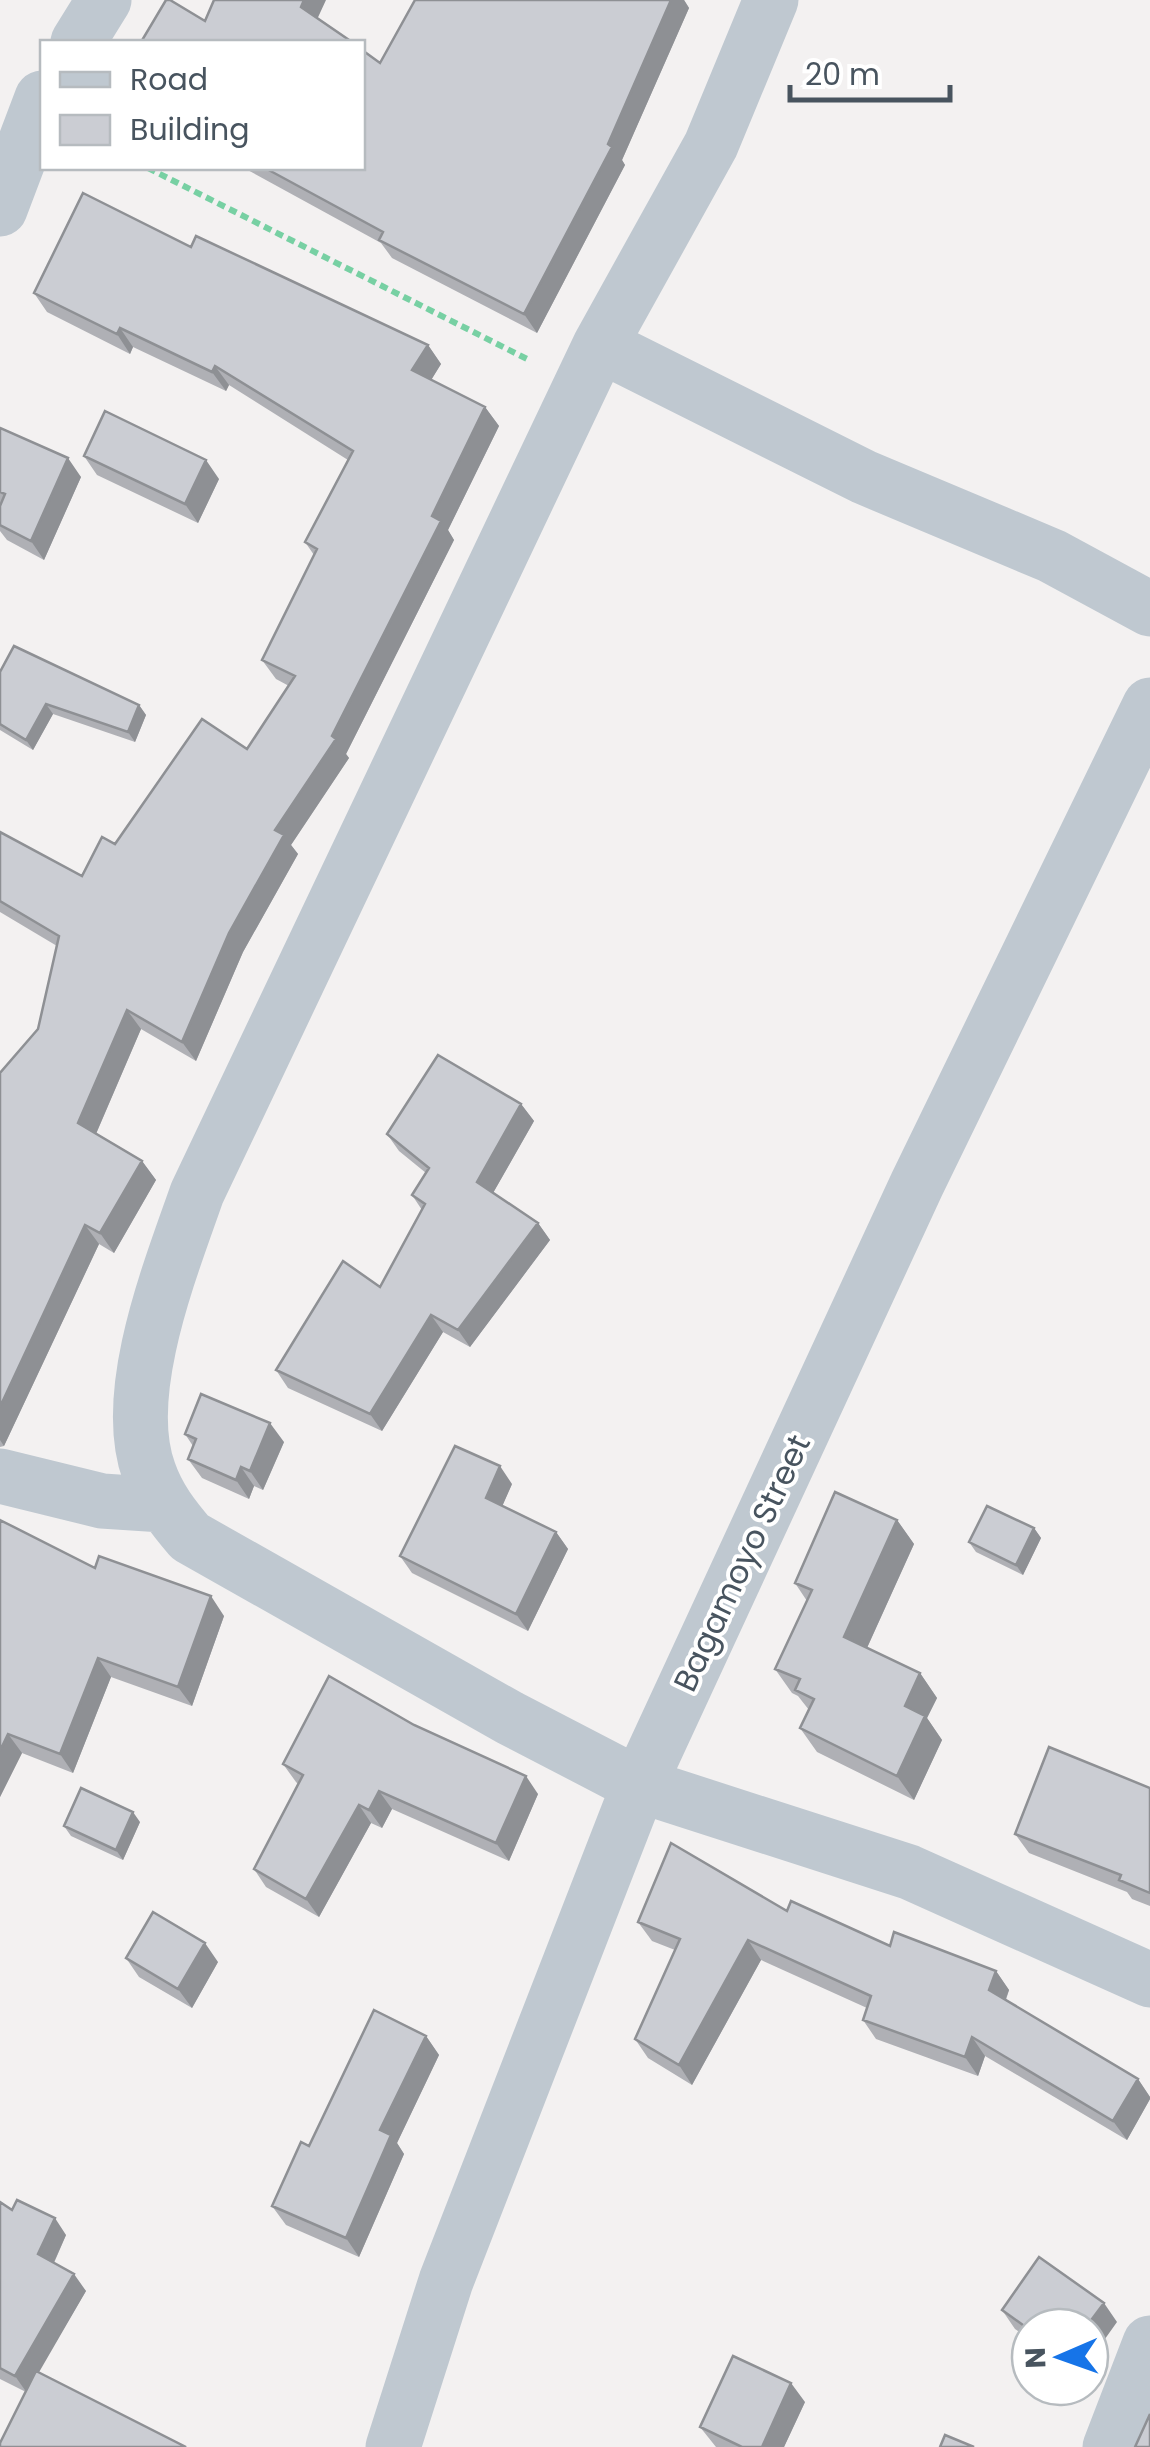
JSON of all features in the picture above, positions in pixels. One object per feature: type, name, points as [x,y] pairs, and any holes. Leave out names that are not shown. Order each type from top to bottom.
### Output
[{"type":"street","points":[[79,40],[104,0]]},
{"type":"street","points":[[772,0],[711,145],[591,365],[197,1193],[149,1329],[142,1418],[147,1468],[164,1506],[190,1538],[639,1784],[908,1872],[1150,1980]]},
{"type":"street","points":[[0,209],[40,103]]},
{"type":"street","points":[[591,365],[1052,556],[1150,610]]},
{"type":"street","name":"Bagamoyo Street","points":[[393,2447],[446,2281],[639,1784],[918,1184],[1150,704]]},
{"type":"street","points":[[0,1476],[102,1500],[164,1506]]},
{"type":"street","points":[[1110,2447],[1150,2343]]},
{"type":"path","points":[[152,170],[591,365]]},
{"type":"building","points":[[166,0],[205,21],[214,0],[304,0],[301,7],[349,40],[142,40]]},
{"type":"building","points":[[415,0],[671,0],[608,144],[612,147],[524,314],[379,240],[383,232],[269,170],[365,170],[365,52],[380,63]]},
{"type":"building","points":[[83,193],[191,247],[196,236],[428,345],[412,370],[485,407],[432,516],[441,521],[332,736],[336,739],[275,830],[284,835],[229,933],[182,1042],[127,1010],[78,1123],[142,1161],[100,1233],[85,1225],[0,1407],[0,1073],[38,1029],[59,936],[0,901],[0,832],[82,876],[102,837],[115,844],[202,719],[247,749],[295,676],[262,660],[317,549],[305,542],[353,451],[215,366],[212,372],[120,328],[117,334],[34,293]]},
{"type":"building","points":[[105,411],[206,460],[185,504],[84,456]]},
{"type":"building","points":[[0,428],[68,458],[31,541],[0,525],[0,506],[5,494],[0,492]]},
{"type":"building","points":[[14,646],[139,705],[128,732],[46,704],[26,740],[0,724],[0,672]]},
{"type":"building","points":[[438,1055],[521,1104],[477,1182],[538,1223],[458,1330],[431,1315],[370,1414],[276,1370],[343,1261],[380,1287],[425,1204],[412,1195],[429,1168],[387,1134]]},
{"type":"building","points":[[201,1394],[270,1423],[250,1471],[241,1467],[236,1480],[188,1459],[196,1439],[185,1434]]},
{"type":"building","points":[[455,1446],[500,1466],[486,1498],[556,1532],[516,1614],[400,1556]]},
{"type":"building","points":[[835,1492],[897,1520],[844,1637],[920,1673],[905,1706],[925,1716],[897,1776],[800,1728],[814,1699],[795,1690],[800,1679],[775,1669],[812,1590],[795,1583]]},
{"type":"building","points":[[987,1506],[1034,1528],[1016,1565],[969,1542]]},
{"type":"building","points":[[0,1520],[95,1568],[99,1556],[211,1596],[178,1687],[98,1658],[60,1754],[8,1734],[0,1751]]},
{"type":"building","points":[[329,1676],[414,1725],[526,1776],[496,1843],[379,1791],[369,1810],[359,1805],[306,1899],[254,1869],[303,1775],[283,1764]]},
{"type":"building","points":[[1049,1747],[1150,1788],[1150,1893],[1119,1880],[1121,1875],[1015,1834]]},
{"type":"building","points":[[81,1788],[133,1812],[116,1850],[64,1826]]},
{"type":"building","points":[[671,1843],[787,1911],[791,1901],[890,1946],[894,1932],[996,1971],[989,1990],[1138,2079],[1113,2121],[972,2037],[965,2057],[863,2020],[871,1996],[748,1940],[679,2065],[635,2039],[680,1939],[638,1922]]},
{"type":"building","points":[[153,1912],[205,1943],[178,1989],[126,1958]]},
{"type":"building","points":[[374,2010],[426,2036],[380,2130],[391,2135],[346,2238],[272,2206],[301,2142],[309,2146]]},
{"type":"building","points":[[17,2200],[55,2218],[38,2254],[74,2274],[15,2376],[0,2368],[0,2202],[12,2210]]},
{"type":"building","points":[[1039,2257],[1104,2303],[1101,2307],[1010,2307],[1010,2316],[1002,2310]]},
{"type":"building","points":[[733,2356],[791,2383],[762,2447],[742,2447],[700,2427]]},
{"type":"building","points":[[36,2371],[186,2447],[0,2447]]},
{"type":"building","points":[[1150,2414],[1150,2447],[1135,2447]]},
{"type":"building","points":[[945,2435],[974,2447],[940,2447]]}]
